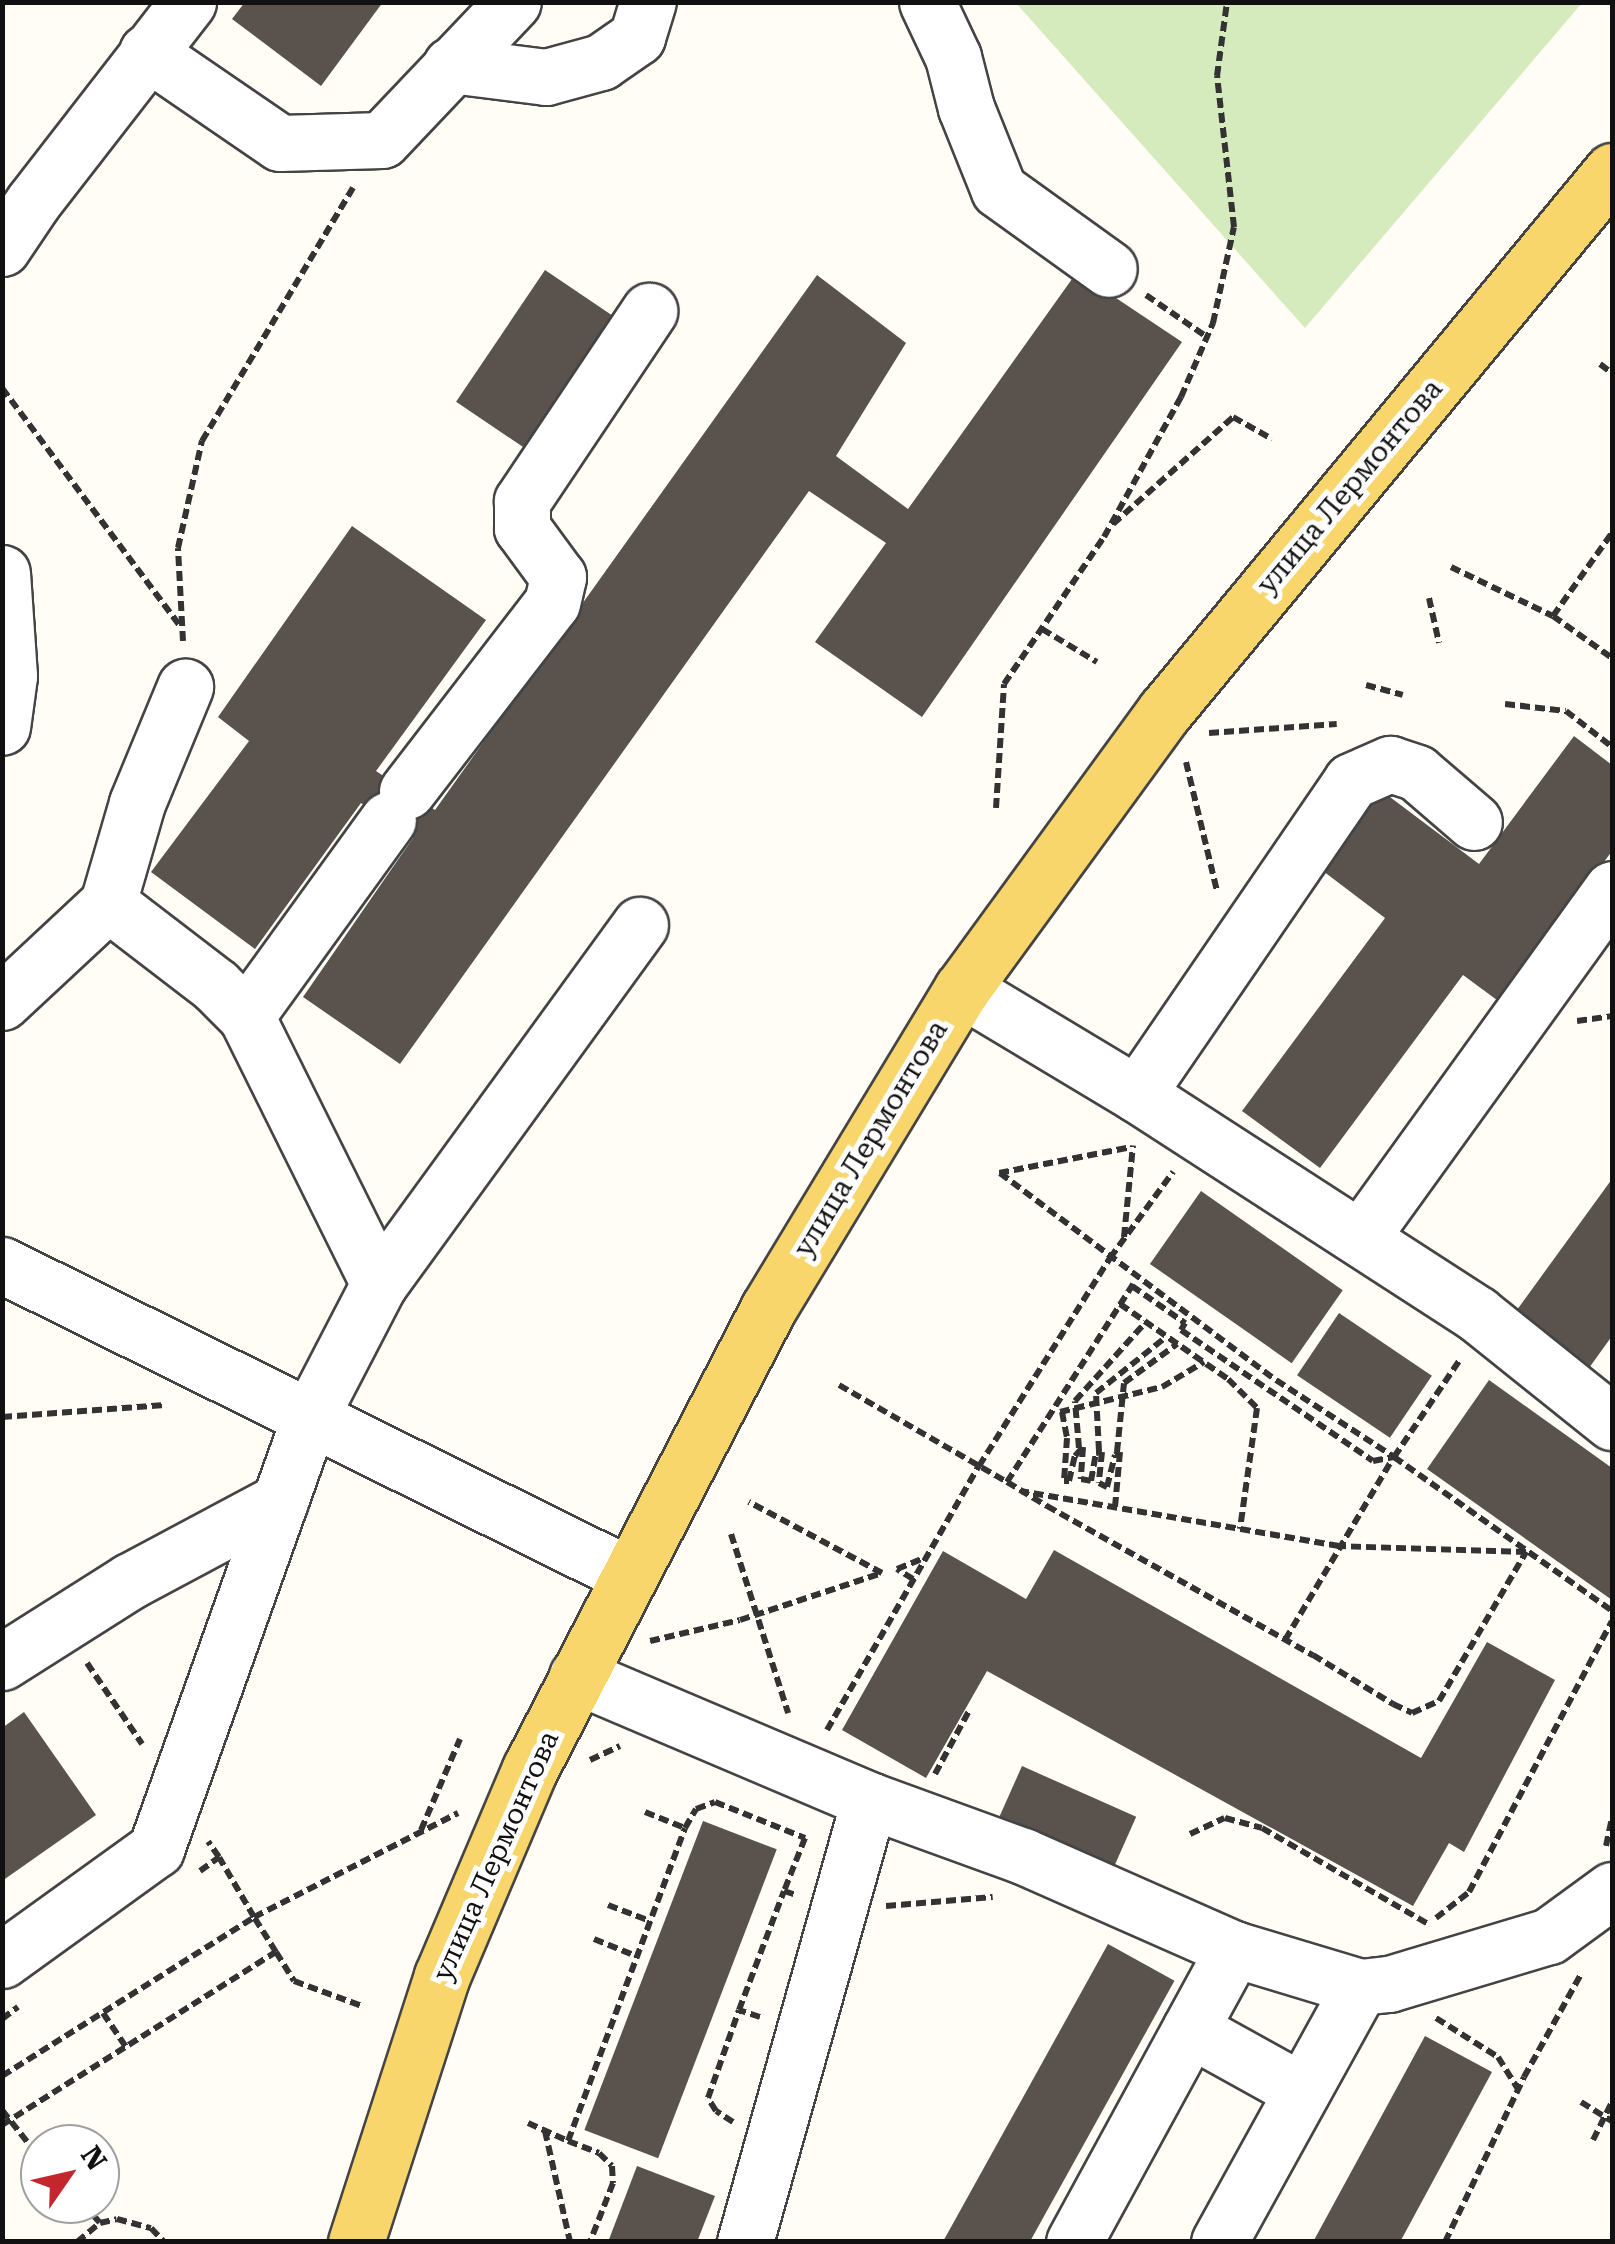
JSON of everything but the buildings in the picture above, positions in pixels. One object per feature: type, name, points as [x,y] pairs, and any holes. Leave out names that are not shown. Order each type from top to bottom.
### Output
[{"type":"main road","name":"улица Лермонтова","points":[[356,2242],[442,1976],[530,1769],[768,1309],[962,989],[1165,711],[1612,171]]},
{"type":"street","points":[[2,248],[188,2]]},
{"type":"street","points":[[148,52],[280,143],[382,140],[513,2]]},
{"type":"street","points":[[452,65],[546,77],[602,62],[637,38],[648,2]]},
{"type":"street","points":[[927,2],[953,57],[966,108],[999,190],[1109,270]]},
{"type":"street","points":[[246,1016],[398,805],[552,603],[558,577],[522,528],[522,500],[649,312]]},
{"type":"street","points":[[2,573],[8,676],[2,727]]},
{"type":"street","points":[[2,1002],[108,903],[137,803],[185,688]]},
{"type":"street","points":[[1135,1120],[1232,955],[1350,781],[1390,764],[1417,773],[1474,822]]},
{"type":"street","points":[[1360,1236],[1612,888]]},
{"type":"street","points":[[108,903],[216,986],[246,1016],[379,1284]]},
{"type":"street","points":[[2,1960],[156,1848],[310,1417],[379,1284],[640,925]]},
{"type":"street","points":[[962,989],[1135,1120],[1200,1134],[1486,1321],[1612,1419]]},
{"type":"street","points":[[2,1265],[629,1575]]},
{"type":"street","points":[[2,1662],[130,1581],[280,1501]]},
{"type":"street","points":[[577,1676],[891,1808],[1023,1856],[1234,1948],[1374,1986],[1550,1936],[1612,1890]]},
{"type":"street","points":[[745,2242],[838,1910],[891,1808]]},
{"type":"street","points":[[1074,2242],[1234,1948]]},
{"type":"street","points":[[1219,2242],[1302,2091],[1374,1986]]},
{"type":"street","points":[[1190,2029],[1302,2091]]},
{"type":"path","points":[[996,808],[1004,684],[1108,528],[1182,397],[1207,337],[1234,227],[1217,76],[1228,2]]},
{"type":"path","points":[[185,688],[178,548],[202,441],[382,140]]},
{"type":"path","points":[[1109,270],[1207,337]]},
{"type":"path","points":[[1600,364],[1612,373]]},
{"type":"path","points":[[2,388],[182,628]]},
{"type":"path","points":[[1108,528],[1233,417],[1272,440]]},
{"type":"path","points":[[1553,616],[1612,534]]},
{"type":"path","points":[[1451,568],[1553,616],[1612,658]]},
{"type":"path","points":[[1429,598],[1439,643]]},
{"type":"path","points":[[1042,630],[1097,662]]},
{"type":"path","points":[[1366,685],[1403,695]]},
{"type":"path","points":[[1505,704],[1566,710],[1612,747]]},
{"type":"path","points":[[1197,734],[1337,724]]},
{"type":"path","points":[[1192,747],[1186,760],[1232,955]]},
{"type":"path","points":[[1124,1238],[1135,1120]]},
{"type":"path","points":[[835,1714],[979,1466],[1110,1258],[1200,1134],[1135,1120],[999,1172],[1110,1258],[1276,1380],[1394,1457],[1612,1611]]},
{"type":"path","points":[[1007,1482],[1137,1278]]},
{"type":"path","points":[[1132,1286],[1186,1323],[1182,1330],[1373,1461],[1394,1457]]},
{"type":"path","points":[[1120,1304],[1246,1393],[1257,1408],[1240,1529]]},
{"type":"path","points":[[1285,1640],[1394,1457],[1486,1321]]},
{"type":"path","points":[[1062,1412],[1067,1438],[1064,1482],[1069,1481],[1079,1448],[1075,1401],[1146,1322]]},
{"type":"path","points":[[1079,1448],[1086,1450],[1081,1479],[1088,1484],[1099,1450],[1096,1394],[1166,1337]]},
{"type":"path","points":[[1099,1450],[1103,1456],[1098,1483],[1107,1487],[1116,1452],[1124,1383],[1177,1344]]},
{"type":"path","points":[[1051,1413],[1162,1387],[1204,1362]]},
{"type":"path","points":[[839,1385],[1412,1713],[1439,1701],[1526,1552]]},
{"type":"path","points":[[2,1417],[164,1405]]},
{"type":"path","points":[[1115,1507],[1122,1460],[1116,1452]]},
{"type":"path","points":[[1022,1491],[1339,1546],[1526,1552]]},
{"type":"path","points":[[748,1502],[882,1573]]},
{"type":"path","points":[[731,1534],[792,1724]]},
{"type":"path","points":[[642,1643],[757,1614],[898,1570],[927,1556]]},
{"type":"path","points":[[898,1570],[914,1579]]},
{"type":"path","points":[[1420,1930],[1469,1892],[1612,1620]]},
{"type":"path","points":[[891,1808],[970,1710]]},
{"type":"path","points":[[420,1831],[460,1739]]},
{"type":"path","points":[[586,1762],[624,1745]]},
{"type":"path","points":[[568,2141],[685,1828],[696,1810],[715,1802],[804,1838],[708,2098],[716,2111],[730,2120],[774,2136]]},
{"type":"path","points":[[645,1812],[685,1828]]},
{"type":"path","points":[[2,2076],[254,1917],[458,1813]]},
{"type":"path","points":[[1190,1834],[1225,1818],[1262,1828],[1428,1925]]},
{"type":"path","points":[[219,1857],[294,1982],[362,2006]]},
{"type":"path","points":[[784,1890],[838,1910],[1001,1896]]},
{"type":"path","points":[[608,1905],[650,1921]]},
{"type":"path","points":[[594,1939],[636,1956]]},
{"type":"path","points":[[2,2110],[6,2122],[276,1952]]},
{"type":"path","points":[[1445,2242],[1518,2090],[1589,1961]]},
{"type":"path","points":[[1374,1986],[1498,2057],[1518,2090]]},
{"type":"path","points":[[740,2010],[803,2033]]},
{"type":"path","points":[[103,2013],[126,2046]]},
{"type":"path","points":[[1581,2102],[1609,2119]]},
{"type":"path","points":[[1593,2140],[1609,2119],[1612,2102]]},
{"type":"path","points":[[528,2123],[598,2153],[612,2166],[613,2183],[590,2242]]},
{"type":"path","points":[[545,2130],[570,2242]]},
{"type":"path","points":[[120,2222],[135,2221],[151,2228],[164,2242]]},
{"type":"path","points":[[77,2242],[99,2224]]},
{"type":"green space","points":[[1016,3],[1582,3],[1305,328]]}]
